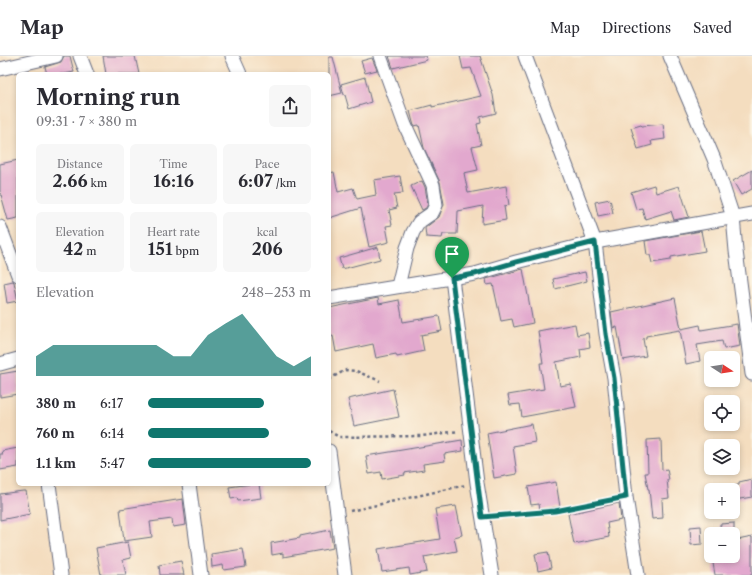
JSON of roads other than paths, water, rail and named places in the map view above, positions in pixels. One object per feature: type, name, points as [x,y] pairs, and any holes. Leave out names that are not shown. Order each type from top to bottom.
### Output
[{"type":"street","points":[[1,66],[56,56]]},
{"type":"street","points":[[80,56],[86,72]]},
{"type":"street","points":[[232,56],[239,72]]},
{"type":"street","points":[[380,56],[405,125],[433,185],[436,205],[432,213],[419,222],[413,232],[407,248],[398,286]]},
{"type":"street","points":[[526,56],[595,242],[606,334],[614,378],[626,497],[638,575]]},
{"type":"street","points":[[670,56],[714,159],[733,217],[752,374]]},
{"type":"street","points":[[331,298],[475,274],[595,242],[752,214]]},
{"type":"street","points":[[0,227],[16,270]]},
{"type":"street","points":[[452,278],[477,483],[492,575]]},
{"type":"street","points":[[0,364],[16,360]]},
{"type":"street","points":[[331,466],[345,575]]},
{"type":"street","points":[[49,486],[60,575]]},
{"type":"street","points":[[188,486],[201,575]]}]
